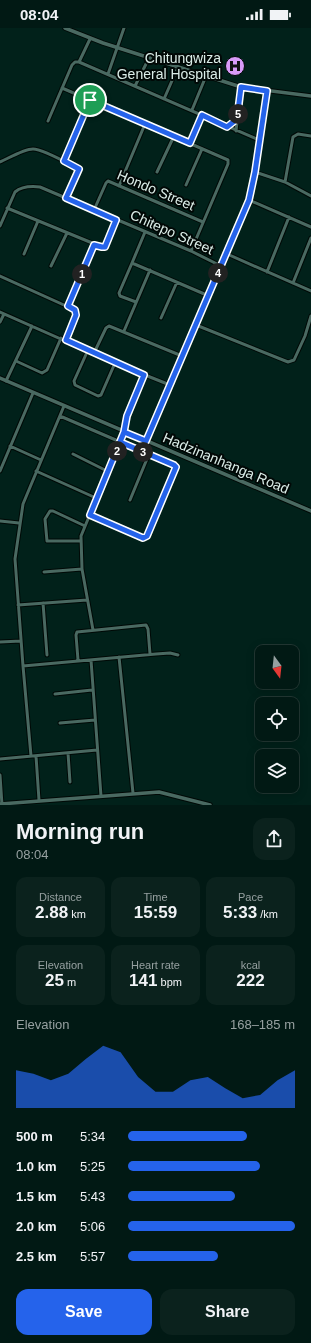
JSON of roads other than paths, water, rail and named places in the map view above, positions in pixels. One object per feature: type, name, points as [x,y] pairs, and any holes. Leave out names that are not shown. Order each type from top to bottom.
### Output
[{"type":"street","points":[[65,28],[90,39],[241,87],[311,96]]},
{"type":"street","points":[[108,74],[124,29],[120,28]]},
{"type":"street","points":[[79,62],[90,39]]},
{"type":"street","points":[[135,86],[149,58]]},
{"type":"street","points":[[48,121],[72,65],[75,62],[79,62],[259,140]]},
{"type":"street","points":[[164,99],[178,67]]},
{"type":"street","points":[[192,110],[206,76]]},
{"type":"street","points":[[236,131],[241,87]]},
{"type":"street","points":[[62,88],[226,159],[228,162],[191,251]]},
{"type":"street","points":[[146,441],[249,200],[255,172],[267,91]]},
{"type":"street","points":[[64,161],[90,100]]},
{"type":"street","points":[[190,143],[202,115]]},
{"type":"street","points":[[227,127],[237,119]]},
{"type":"street","points":[[119,186],[145,124]]},
{"type":"street","points":[[285,182],[293,137],[298,134],[311,136]]},
{"type":"street","points":[[158,172],[174,136]]},
{"type":"street","points":[[0,162],[28,150],[34,149],[64,161],[79,169],[66,198]]},
{"type":"street","points":[[186,185],[202,149]]},
{"type":"street","points":[[255,172],[285,182],[311,196]]},
{"type":"street","name":"Hondo Street","points":[[94,210],[108,181],[203,222]]},
{"type":"street","name":"Chitepo Street","points":[[0,226],[15,192],[25,187],[40,187],[191,251],[221,266]]},
{"type":"street","points":[[249,200],[311,227]]},
{"type":"street","points":[[7,208],[102,247],[105,247],[116,220]]},
{"type":"street","points":[[267,272],[289,217]]},
{"type":"street","points":[[24,254],[38,221]]},
{"type":"street","points":[[136,302],[120,296],[119,293],[145,232]]},
{"type":"street","points":[[51,266],[67,233]]},
{"type":"street","points":[[293,283],[311,238]]},
{"type":"street","points":[[68,306],[94,245]]},
{"type":"street","points":[[227,254],[311,291]]},
{"type":"street","points":[[132,263],[209,296]]},
{"type":"street","points":[[124,332],[150,270]]},
{"type":"street","points":[[0,276],[75,310],[76,315],[66,340]]},
{"type":"street","points":[[161,318],[177,282]]},
{"type":"street","points":[[0,322],[2,313],[66,340],[115,363],[170,385]]},
{"type":"street","points":[[196,325],[290,362],[294,360],[311,316]]},
{"type":"street","points":[[6,381],[32,326]]},
{"type":"street","points":[[94,353],[107,326],[110,326],[182,356]]},
{"type":"street","points":[[16,361],[42,373],[44,372],[47,370],[61,338]]},
{"type":"street","points":[[88,350],[74,381],[75,385],[98,396],[101,395],[115,363]]},
{"type":"street","points":[[93,630],[82,569],[81,540],[96,498],[109,472],[124,432],[127,416],[144,375]]},
{"type":"street","name":"Hadzinanhanga Road","points":[[0,378],[311,511]]},
{"type":"street","points":[[0,471],[33,392]]},
{"type":"street","points":[[31,756],[15,559],[23,504],[64,406]]},
{"type":"street","points":[[60,416],[176,467],[147,536],[143,538],[90,515]]},
{"type":"street","points":[[10,446],[41,460]]},
{"type":"street","points":[[73,454],[109,472]]},
{"type":"street","points":[[130,500],[149,454]]},
{"type":"street","points":[[36,472],[96,498]]},
{"type":"street","points":[[81,540],[47,541],[45,519],[50,511],[53,511],[85,526]]},
{"type":"street","points":[[0,521],[19,524]]},
{"type":"street","points":[[44,572],[82,569]]},
{"type":"street","points":[[18,605],[87,600]]},
{"type":"street","points":[[43,603],[47,654]]},
{"type":"street","points":[[78,660],[77,632],[93,630],[146,626],[148,629],[150,654]]},
{"type":"street","points":[[0,642],[21,640]]},
{"type":"street","points":[[23,666],[150,654],[170,653],[178,655]]},
{"type":"street","points":[[119,657],[133,793]]},
{"type":"street","points":[[91,660],[92,690],[101,796]]},
{"type":"street","points":[[55,694],[92,690]]},
{"type":"street","points":[[60,723],[95,720]]},
{"type":"street","points":[[0,759],[97,750]]},
{"type":"street","points":[[68,753],[70,782]]},
{"type":"street","points":[[36,756],[39,800]]},
{"type":"street","points":[[0,775],[2,804],[160,792],[210,805]]},
{"type":"place","name":"Chitungwiza General Hospital","points":[[235,66]]}]
